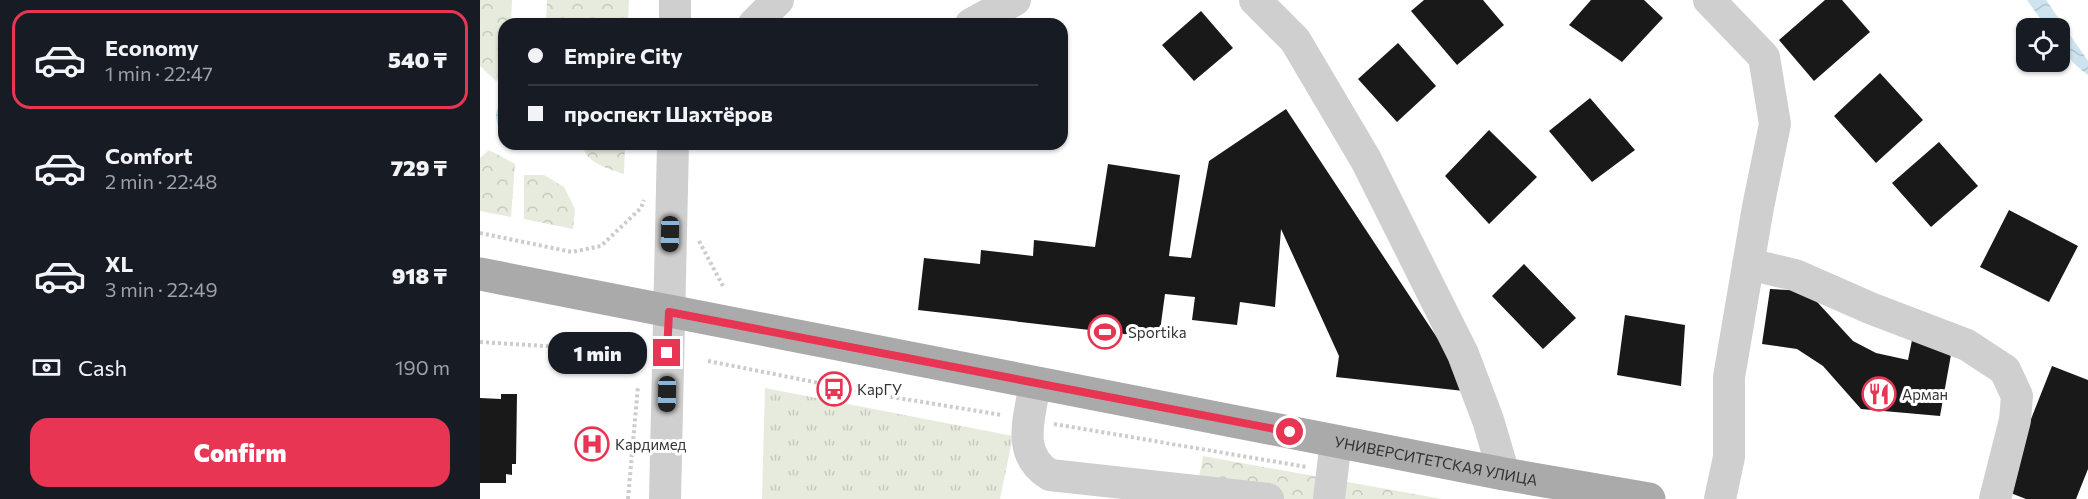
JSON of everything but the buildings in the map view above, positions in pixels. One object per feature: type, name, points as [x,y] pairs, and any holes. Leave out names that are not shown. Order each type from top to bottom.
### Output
[{"type":"main road","name":"УНИВЕРСИТЕТСКАЯ УЛИЦА","points":[[480,274],[1035,383],[1332,470],[1504,474],[1649,499]]},
{"type":"street","points":[[675,0],[675,18]]},
{"type":"street","points":[[760,18],[778,0]]},
{"type":"street","points":[[982,18],[1015,0]]},
{"type":"street","points":[[1256,0],[1295,40],[1366,160],[1463,354],[1488,420],[1504,474]]},
{"type":"street","points":[[1708,0],[1764,57],[1776,124],[1748,264],[1729,377],[1729,457],[1720,499]]},
{"type":"street","points":[[665,499],[673,150]]},
{"type":"street","points":[[1748,264],[1795,274],[1870,308],[1967,345],[2005,370],[2017,396],[2015,420],[1995,499]]},
{"type":"street","points":[[1035,383],[1027,449],[1040,469],[1050,475],[1268,499]]},
{"type":"path","points":[[480,233],[572,252],[601,246],[641,208],[647,191]]},
{"type":"path","points":[[696,235],[724,288]]},
{"type":"path","points":[[480,342],[641,351],[640,363]]},
{"type":"path","points":[[708,361],[880,395],[1332,470]]},
{"type":"path","points":[[628,499],[639,374]]},
{"type":"green space","points":[[480,0],[512,0],[511,18],[498,18],[498,80],[496,81],[480,66]]},
{"type":"green space","points":[[547,0],[629,0],[628,18],[546,18]]},
{"type":"green space","points":[[489,150],[515,164],[511,217],[480,211],[480,158]]},
{"type":"green space","points":[[625,150],[624,174],[593,161],[584,151]]},
{"type":"green space","points":[[524,175],[544,175],[564,187],[575,209],[573,229],[524,219]]},
{"type":"green space","points":[[765,388],[1013,436],[1000,499],[762,499]]},
{"type":"green space","points":[[1203,456],[1442,499],[1195,499]]},
{"type":"water","points":[[2027,0],[2046,0],[2058,18],[2040,18]]},
{"type":"water","points":[[2070,35],[2088,61],[2088,75],[2070,58]]},
{"type":"place","name":"Sportika","points":[[1105,332]]},
{"type":"place","name":"КарГУ","points":[[834,389]]},
{"type":"place","name":"Арман","points":[[1879,394]]},
{"type":"place","name":"Кардимед","points":[[592,444]]},
{"type":"route","points":[[667,353],[669,312],[1290,432]]}]
